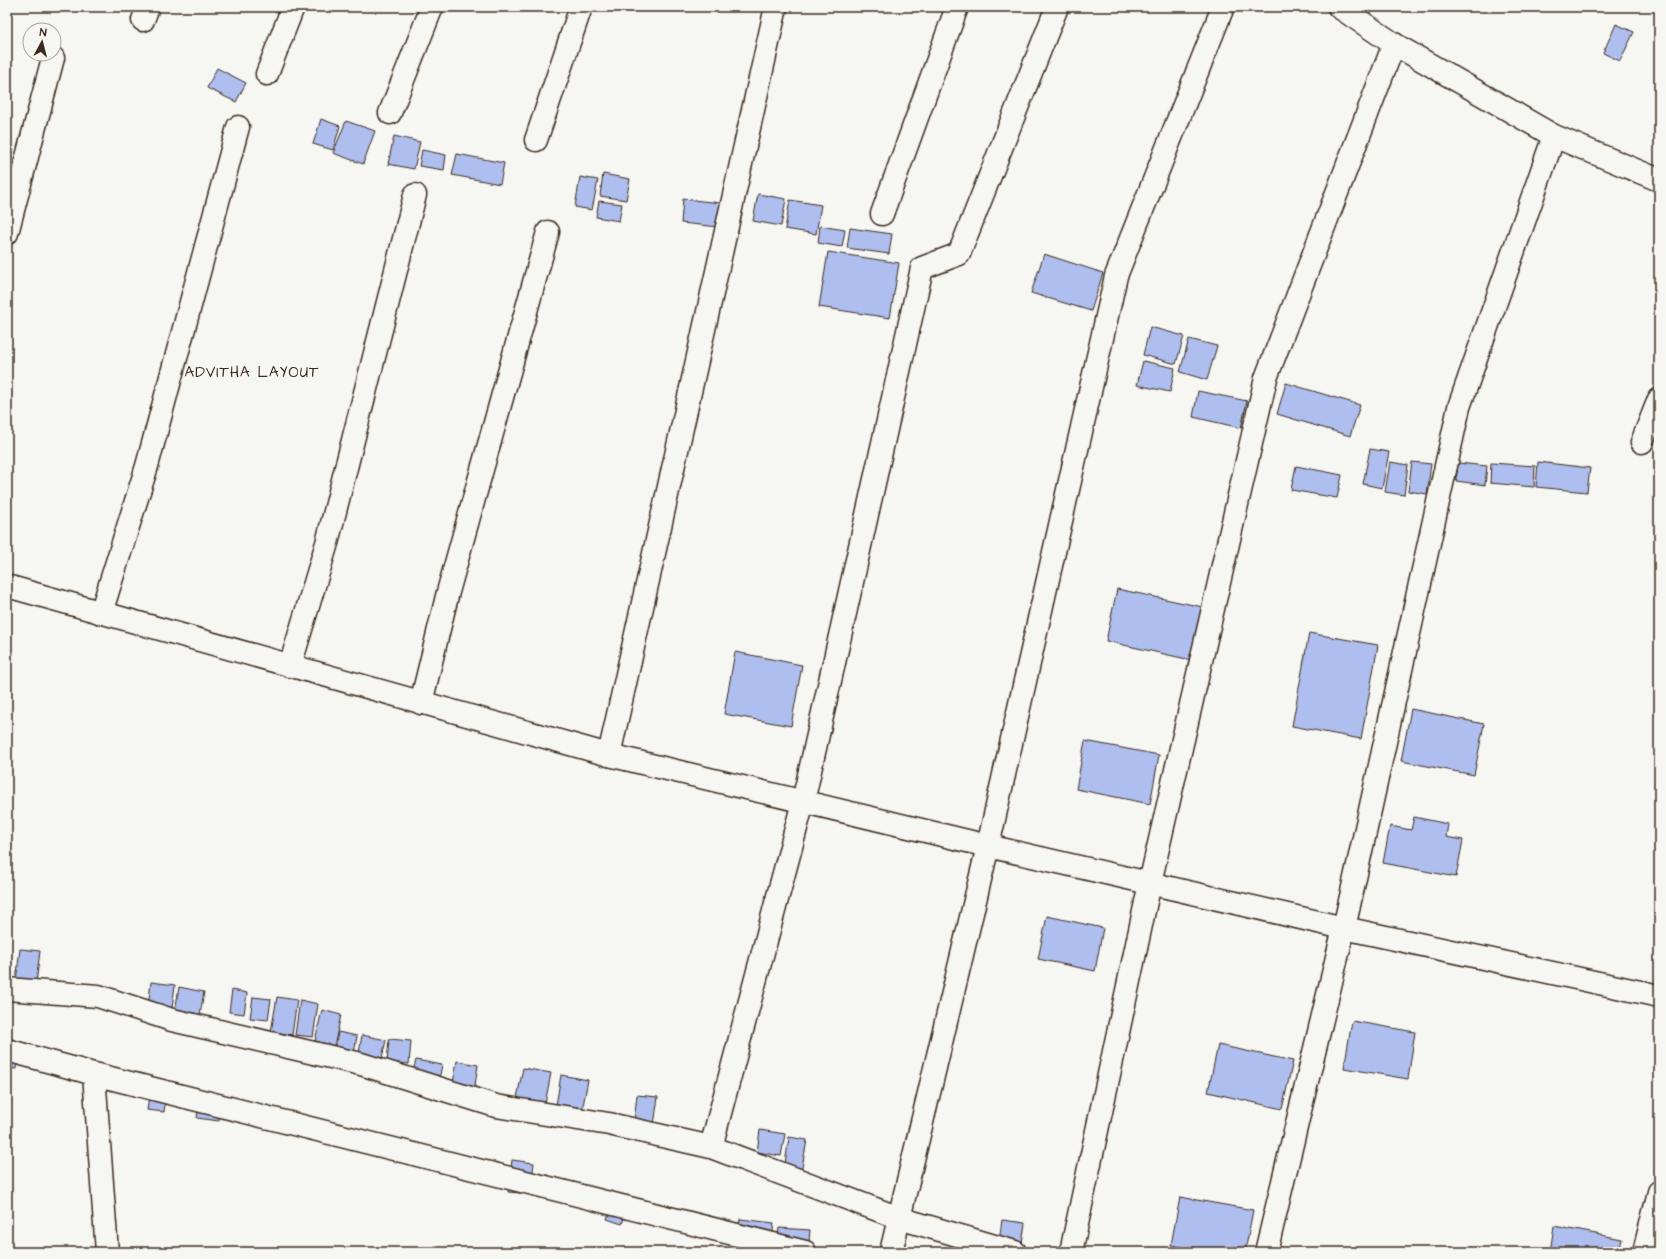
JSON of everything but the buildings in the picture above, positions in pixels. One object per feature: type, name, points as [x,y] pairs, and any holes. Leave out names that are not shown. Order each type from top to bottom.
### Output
[{"type":"street","points":[[267,74],[293,7]]},
{"type":"street","points":[[390,113],[432,7]]},
{"type":"street","points":[[536,140],[581,7]]},
{"type":"street","points":[[609,755],[776,7]]},
{"type":"street","points":[[882,214],[958,7]]},
{"type":"street","points":[[711,1147],[803,802],[922,268],[959,254],[1057,7]]},
{"type":"street","points":[[891,1252],[988,846],[1116,276],[1223,7]]},
{"type":"street","points":[[1339,7],[1394,44],[1554,136],[1659,180]]},
{"type":"street","points":[[1071,1252],[1150,883],[1266,378],[1394,44]]},
{"type":"street","points":[[7,233],[53,62]]},
{"type":"street","points":[[101,612],[147,466],[238,127]]},
{"type":"street","points":[[1266,1252],[1344,928],[1459,407],[1554,136]]},
{"type":"street","points":[[290,666],[327,543],[415,195]]},
{"type":"street","points":[[421,703],[448,592],[548,232]]},
{"type":"street","points":[[1642,442],[1659,400]]},
{"type":"street","points":[[7,586],[609,755],[988,846],[1344,928],[1659,996]]},
{"type":"street","points":[[7,989],[98,996],[172,1020],[361,1064],[496,1106],[609,1124],[711,1147],[899,1218],[1015,1252]]},
{"type":"street","points":[[7,1050],[94,1074],[805,1252]]},
{"type":"street","points":[[94,1074],[108,1252]]},
{"type":"street","points":[[1644,1252],[1659,1192]]},
{"type":"district","name":"ADVITHA LAYOUT","points":[[252,372]]}]
